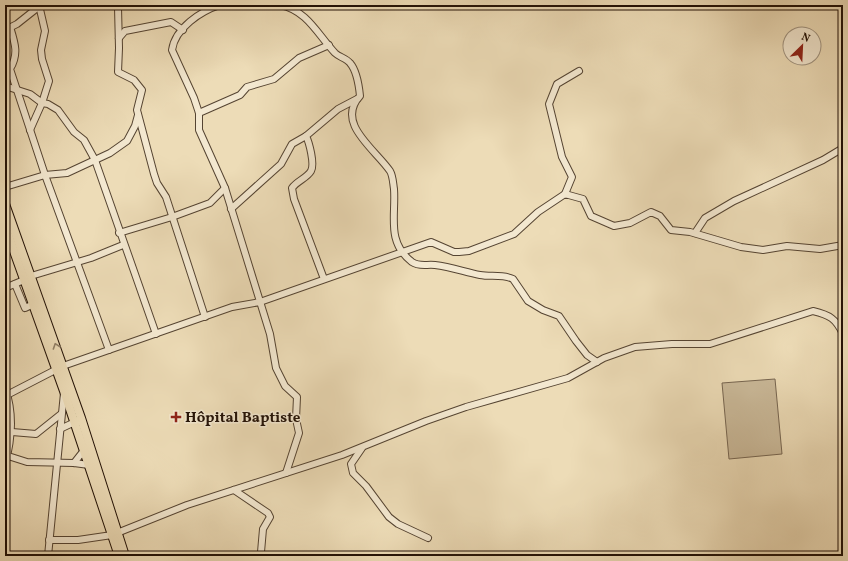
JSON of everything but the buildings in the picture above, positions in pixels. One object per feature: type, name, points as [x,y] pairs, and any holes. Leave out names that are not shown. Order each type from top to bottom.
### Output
[{"type":"main road","points":[[5,204],[36,303],[78,420],[84,451],[89,466],[114,533],[125,556]]},
{"type":"main road","points":[[5,226],[28,278]]},
{"type":"main road","points":[[60,369],[64,391],[88,443],[114,533],[119,556]]},
{"type":"street","points":[[5,187],[45,175],[67,173],[95,160],[125,142],[135,126],[138,113],[138,102],[142,90],[134,80],[118,72],[119,38],[116,5]]},
{"type":"street","points":[[220,5],[202,12],[183,30],[174,43],[173,52],[194,98],[199,113],[199,130],[225,188],[270,334],[276,368],[282,383],[296,395],[298,401],[296,419],[299,433],[286,473]]},
{"type":"street","points":[[280,5],[290,7],[303,16],[316,28],[336,55],[350,63],[360,90],[360,96],[352,111],[353,127],[390,172],[394,198],[393,232],[397,243],[403,252],[413,262],[423,266],[441,266],[480,275],[513,279],[528,301],[543,310],[559,316],[587,355],[596,362]]},
{"type":"street","points":[[30,130],[42,103],[49,81],[42,59],[41,50],[45,31],[40,6],[8,28],[17,50],[16,60],[10,70],[23,106],[30,130],[45,175],[109,350]]},
{"type":"street","points":[[119,38],[125,31],[171,22],[183,30]]},
{"type":"street","points":[[199,113],[240,95],[247,87],[274,80],[299,58],[329,45]]},
{"type":"street","points":[[6,396],[60,369],[109,350],[232,308],[260,302],[431,242],[454,252],[469,251],[514,234],[538,212],[565,194],[572,177],[562,156],[549,104],[557,84],[579,71]]},
{"type":"street","points":[[5,86],[30,94],[42,103],[48,104],[58,110],[74,132],[84,140],[95,160],[119,233],[156,334]]},
{"type":"street","points":[[231,209],[281,164],[292,144],[306,136],[338,109],[358,99]]},
{"type":"street","points":[[138,113],[155,179],[166,197],[205,317]]},
{"type":"street","points":[[306,136],[310,145],[311,172],[292,188],[294,199],[324,279]]},
{"type":"street","points":[[695,233],[705,218],[734,201],[823,160],[843,148]]},
{"type":"street","points":[[119,233],[172,217],[210,203],[225,188]]},
{"type":"street","points":[[565,194],[583,199],[591,216],[614,226],[630,223],[650,212],[660,216],[671,230],[695,233],[741,247],[763,250],[787,246],[820,250],[843,245]]},
{"type":"street","points":[[5,288],[28,278],[124,245]]},
{"type":"street","points":[[14,284],[25,308],[36,303]]},
{"type":"street","points":[[49,540],[78,540],[114,533],[187,505],[362,448],[393,433],[432,418],[568,378],[596,362],[635,347],[672,344],[710,344],[813,311],[826,314],[838,323],[843,334]]},
{"type":"street","points":[[5,388],[12,432],[5,464]]},
{"type":"street","points":[[48,556],[64,391]]},
{"type":"street","points":[[12,432],[36,434],[61,414]]},
{"type":"street","points":[[60,429],[78,420]]},
{"type":"street","points":[[74,463],[84,451],[88,443]]},
{"type":"street","points":[[362,448],[351,464],[354,473],[366,486],[389,517],[398,524],[428,538]]},
{"type":"street","points":[[6,455],[27,462],[74,463],[89,466]]},
{"type":"street","points":[[234,490],[268,513],[270,517],[263,529],[261,552],[259,556]]},
{"type":"street","points":[[5,555],[21,556]]},
{"type":"shaded area","points":[[775,379],[782,454],[729,459],[722,383]]},
{"type":"place","name":"Hôpital Baptiste","points":[[176,417]]}]
